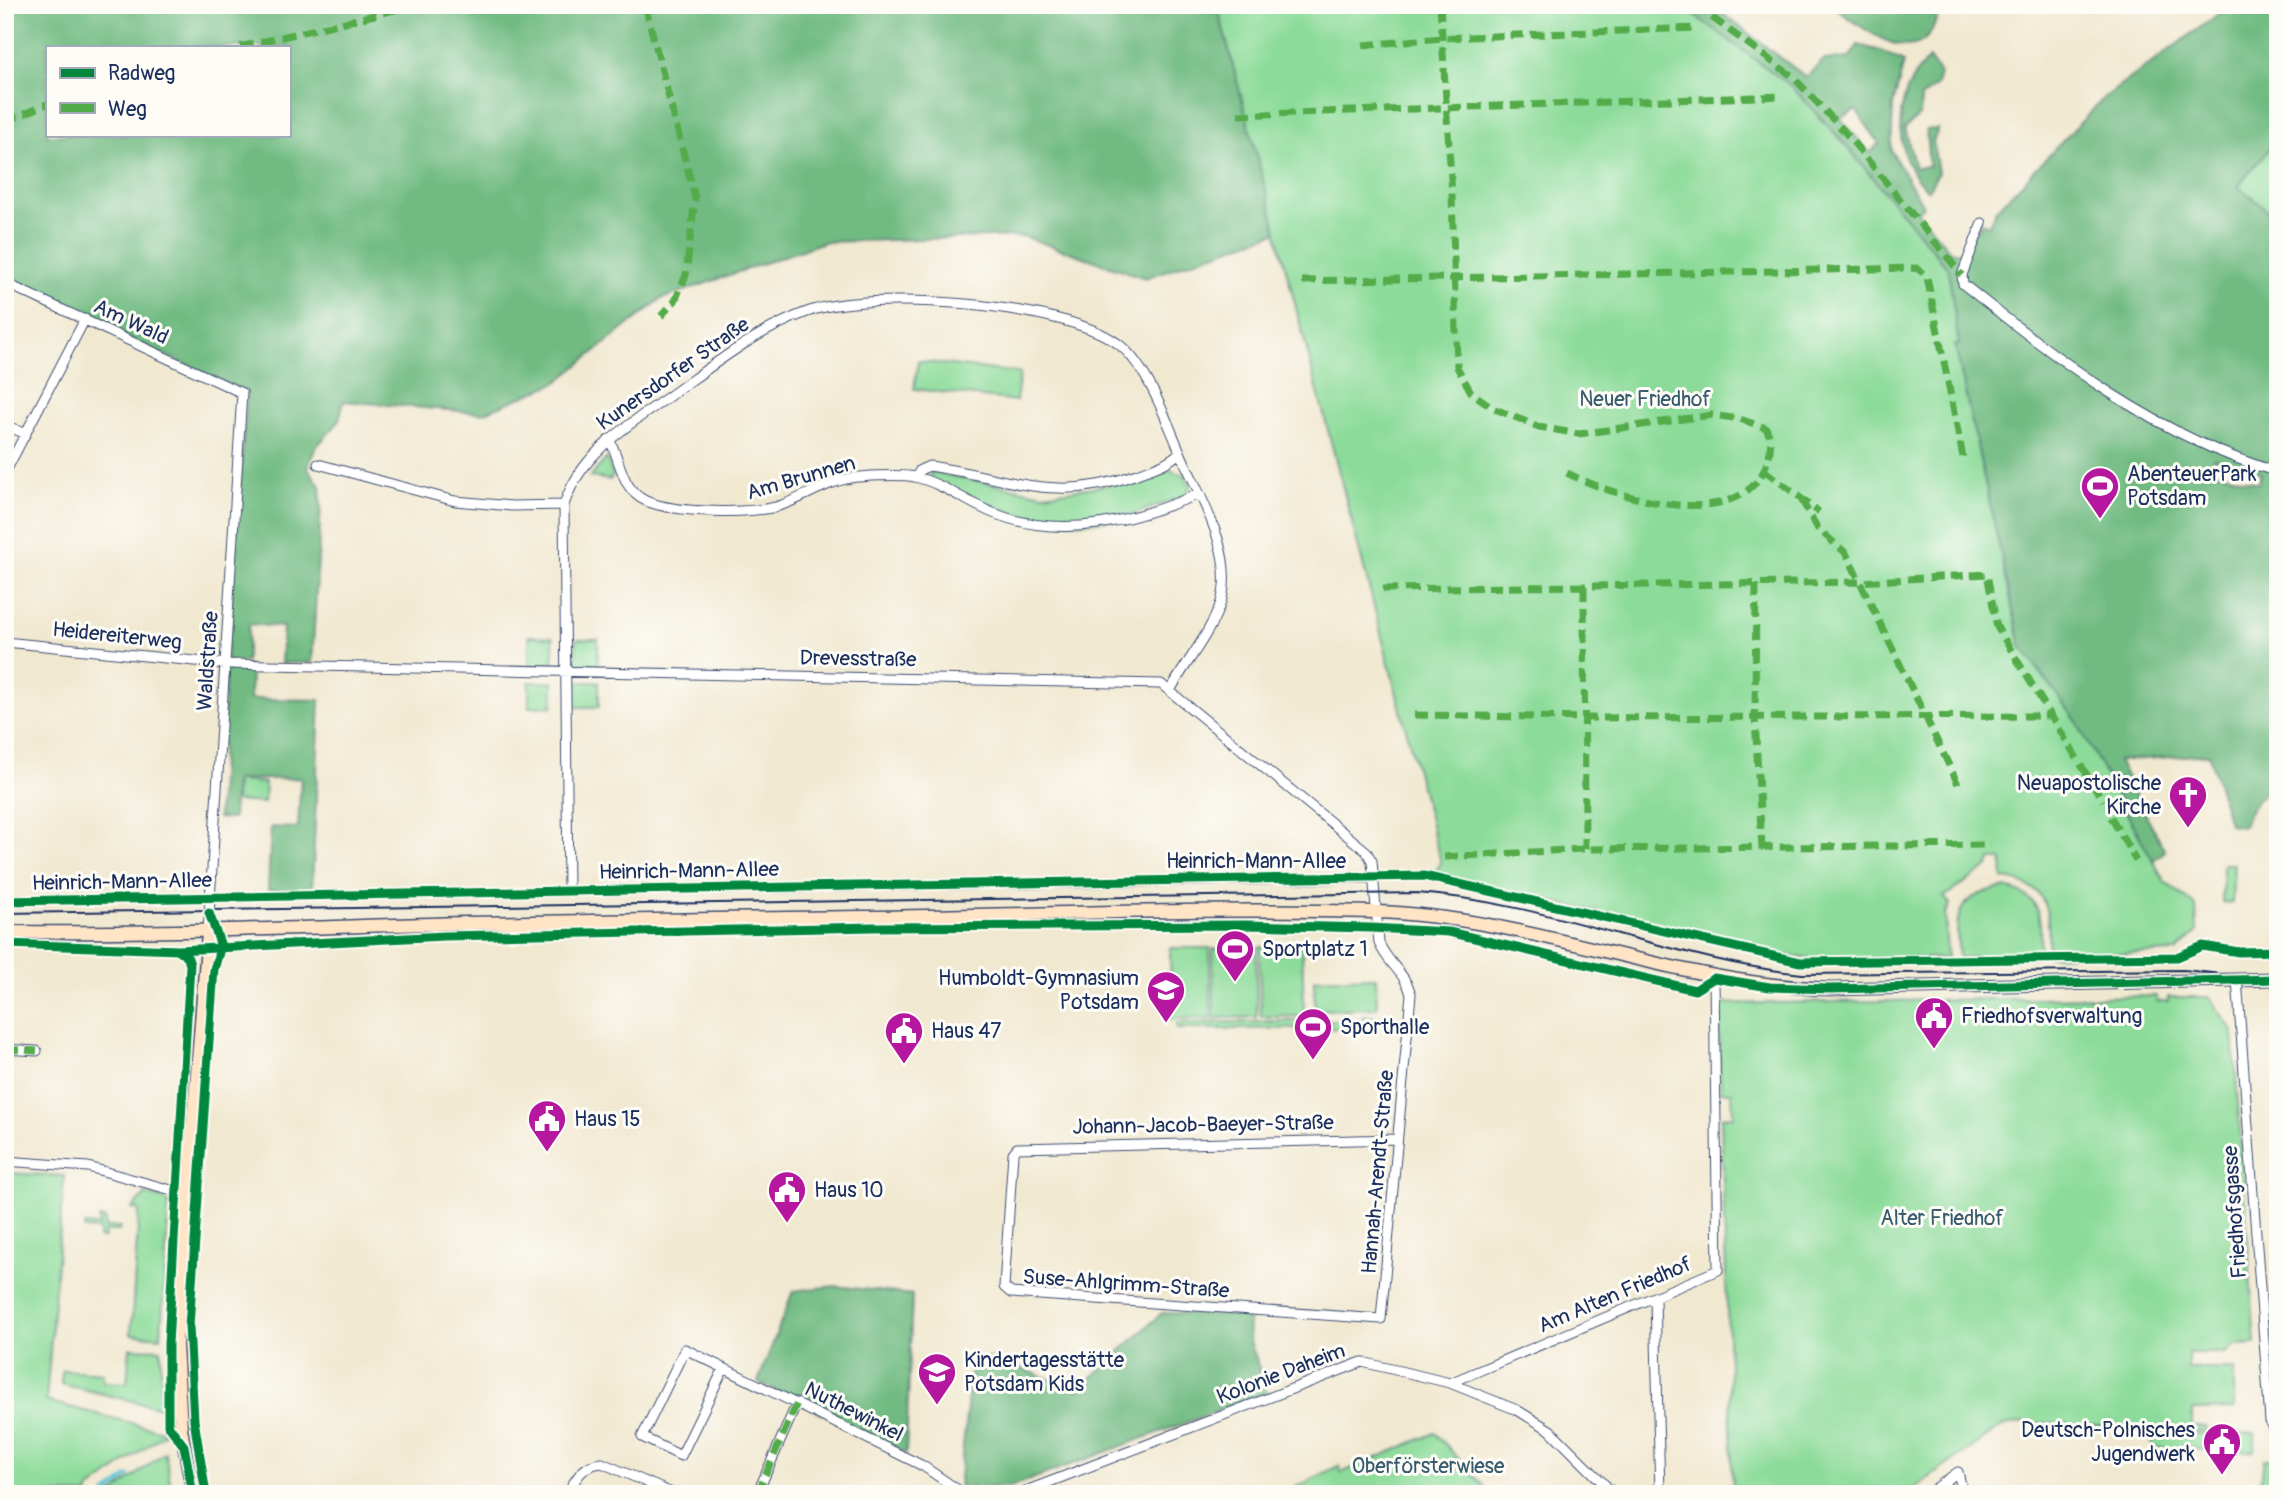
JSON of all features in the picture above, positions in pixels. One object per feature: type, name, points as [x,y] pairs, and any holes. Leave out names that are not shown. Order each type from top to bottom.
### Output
[{"type":"main road","points":[[5,932],[208,932],[463,923],[1022,913],[1377,912],[1490,924],[1714,978],[1770,987],[1830,989],[2278,979]]},
{"type":"main road","points":[[193,1494],[181,1428],[176,1345],[208,932]]},
{"type":"street","points":[[1982,223],[1962,275],[1963,284],[2057,357],[2133,406],[2207,447],[2278,472]]},
{"type":"street","name":"Am Wald","points":[[5,283],[242,393]]},
{"type":"street","name":"Kunersdorfer Straße","points":[[568,890],[564,505],[585,464],[609,439],[761,332],[812,310],[876,300],[990,307],[1057,319],[1107,336],[1135,359],[1199,494],[1222,555],[1223,593],[1216,614],[1171,688]]},
{"type":"street","points":[[5,473],[85,319]]},
{"type":"street","name":"Waldstraße","points":[[208,932],[242,393]]},
{"type":"street","points":[[5,425],[26,434]]},
{"type":"street","name":"Am Brunnen","points":[[609,439],[627,486],[637,496],[659,504],[746,512],[772,508],[836,481],[854,477],[916,477],[996,514],[1069,528],[1133,518],[1199,494]]},
{"type":"street","name":"Am Brunnen","points":[[916,477],[920,470],[929,466],[1041,489],[1080,488],[1134,476],[1170,461],[1180,452]]},
{"type":"street","points":[[318,464],[456,501],[512,506],[564,505]]},
{"type":"street","name":"Heidereiterweg","points":[[5,642],[225,664]]},
{"type":"street","name":"Drevesstraße","points":[[225,664],[565,669],[1161,684],[1171,688]]},
{"type":"street","points":[[1171,688],[1366,851],[1372,860],[1377,912]]},
{"type":"street","name":"Heinrich-Mann-Allee","points":[[5,901],[1373,877]]},
{"type":"street","name":"Hannah-Arendt-Straße","points":[[1377,912],[1378,943],[1383,953],[1403,974],[1411,994],[1381,1319]]},
{"type":"street","name":"Am Alten Friedhof","points":[[1450,1383],[1718,1270],[1714,978]]},
{"type":"street","name":"Friedhofsgasse","points":[[2237,979],[2270,1422],[2278,1440]]},
{"type":"street","points":[[5,1049],[37,1051]]},
{"type":"street","name":"Johann-Jacob-Baeyer-Straße","points":[[1013,1153],[1023,1145],[1397,1139]]},
{"type":"street","name":"Suse-Ahlgrimm-Straße","points":[[1013,1153],[1004,1287],[1011,1293],[1381,1319]]},
{"type":"street","points":[[5,1161],[88,1167],[175,1191],[188,1198]]},
{"type":"street","points":[[1655,1298],[1660,1494]]},
{"type":"street","name":"Nuthewinkel","points":[[724,1368],[681,1456],[642,1437],[685,1349],[797,1403],[923,1466],[964,1494]]},
{"type":"street","name":"Kolonie Daheim","points":[[1018,1494],[1362,1362],[1450,1383],[1517,1410],[1550,1430],[1614,1494]]},
{"type":"street","points":[[757,1494],[797,1403]]},
{"type":"street","points":[[567,1494],[581,1471],[590,1465],[602,1463],[674,1494]]},
{"type":"street","points":[[1928,1494],[1958,1472],[1963,1494]]},
{"type":"green space","points":[[5,5],[1217,5],[1277,232],[1145,278],[1022,236],[824,242],[661,299],[556,383],[483,413],[344,401],[338,423],[315,448],[308,468],[320,486],[321,505],[312,663],[281,663],[283,627],[249,624],[246,662],[226,662],[247,393],[5,281]]},
{"type":"green space","name":"Neuer Friedhof","points":[[1217,5],[1680,5],[1790,85],[1843,142],[1948,268],[1959,346],[1955,346],[2021,646],[2075,719],[2165,882],[2196,906],[2197,932],[2176,952],[2048,956],[2045,904],[2031,888],[2003,879],[2002,860],[1991,860],[1989,866],[1944,897],[1950,904],[1945,915],[1947,958],[1819,960],[1780,955],[1433,874],[1441,863]]},
{"type":"green space","points":[[1680,5],[1711,5],[1806,77],[1824,60],[1849,58],[1858,45],[1881,51],[1904,62],[1893,105],[1891,150],[1923,206],[1917,211],[1950,251],[1958,253],[1964,250],[1972,227],[1978,229],[1981,222],[1989,225],[1995,211],[2105,97],[2231,5],[2278,5],[2278,138],[2238,186],[2278,219],[2278,773],[2249,812],[2243,826],[2229,824],[2209,754],[2118,761],[2165,851],[2153,861],[2075,719],[2021,646],[1955,345],[1959,345],[1948,268],[1843,142],[1790,85]],"holes":[[[1856,110],[1879,143],[1870,153],[1840,118]],[[2213,458],[2261,473],[2258,483],[2209,469]]]},
{"type":"green space","points":[[1845,5],[1942,5],[1929,35],[1920,43],[1908,46],[1882,39],[1869,32],[1838,10]]},
{"type":"green space","points":[[1929,58],[1940,74],[1937,85],[1921,98],[1920,115],[1905,128],[1915,168],[1929,166],[1926,130],[1938,129],[1933,142],[1938,173],[1928,190],[1910,167],[1904,153],[1901,123],[1906,93],[1912,80]]},
{"type":"green space","points":[[2278,138],[2278,219],[2238,186]]},
{"type":"green space","points":[[918,361],[1020,373],[1016,401],[914,389]]},
{"type":"green space","points":[[607,458],[613,476],[610,480],[590,477]]},
{"type":"green space","points":[[1168,470],[1185,475],[1190,485],[1188,494],[1127,516],[1089,522],[1027,516],[987,504],[929,480],[931,472],[1044,494],[1123,483]]},
{"type":"green space","points":[[529,636],[553,637],[553,665],[529,665]]},
{"type":"green space","points":[[576,639],[598,639],[598,666],[575,666]]},
{"type":"green space","points":[[226,666],[251,666],[250,699],[320,700],[312,890],[268,890],[271,827],[298,828],[301,778],[235,780],[233,819],[218,818]]},
{"type":"green space","points":[[529,682],[553,682],[553,706],[529,707]]},
{"type":"green space","points":[[575,682],[599,682],[599,707],[575,707]]},
{"type":"green space","points":[[236,781],[265,783],[264,803],[235,801]]},
{"type":"green space","points":[[2223,864],[2234,864],[2232,903],[2222,902]]},
{"type":"green space","points":[[2005,888],[2028,897],[2034,904],[2040,922],[2040,956],[1959,958],[1958,919],[1965,904],[1983,893]]},
{"type":"green space","points":[[1302,946],[1304,1016],[1261,1017],[1259,947]]},
{"type":"green space","points":[[1170,948],[1210,948],[1211,1018],[1171,1019]]},
{"type":"green space","name":"Sportplatz 1","points":[[1256,948],[1257,1017],[1214,1018],[1213,949]]},
{"type":"green space","points":[[1376,977],[1377,1008],[1315,1010],[1314,979]]},
{"type":"green space","name":"Alter Friedhof","points":[[2156,996],[2157,1002],[2168,1001],[2168,997],[2209,997],[2233,1031],[2255,1344],[2235,1345],[2225,1353],[2188,1353],[2188,1369],[2234,1369],[2234,1409],[2192,1410],[2192,1426],[2207,1427],[2207,1431],[2160,1431],[2159,1434],[2255,1433],[2255,1451],[2152,1448],[2152,1429],[2024,1422],[2001,1427],[1906,1494],[1733,1494],[1721,1117],[1733,1116],[1732,1092],[1721,1092],[1718,1004]]},
{"type":"green space","points":[[1363,1016],[1376,1016],[1377,1028],[1177,1029],[1177,1023],[1362,1020]]},
{"type":"green space","points":[[5,1173],[64,1176],[46,1401],[166,1432],[89,1490],[89,1494],[5,1494]]},
{"type":"green space","points":[[146,1194],[169,1201],[161,1337],[131,1334],[139,1210],[132,1209]]},
{"type":"green space","points":[[99,1218],[105,1219],[105,1227],[120,1227],[119,1231],[105,1231],[104,1238],[99,1238],[99,1230],[84,1229],[84,1225],[99,1226]]},
{"type":"green space","points":[[835,1286],[912,1295],[906,1454],[758,1382],[793,1291]]},
{"type":"green space","points":[[1162,1313],[1248,1315],[1249,1338],[1267,1393],[1010,1487],[959,1487],[972,1357],[996,1359],[1078,1390]]},
{"type":"green space","points":[[130,1348],[161,1349],[161,1408],[61,1384],[62,1370],[103,1373],[103,1382],[127,1383]]},
{"type":"green space","name":"Oberförsterwiese","points":[[1435,1433],[1491,1494],[1283,1494],[1340,1465],[1341,1473]]},
{"type":"green space","points":[[165,1452],[172,1494],[112,1494]]},
{"type":"green space","points":[[2264,1459],[2278,1459],[2278,1494],[2259,1494]]},
{"type":"waterway","points":[[106,1494],[129,1476]]},
{"type":"tram line","points":[[5,913],[1417,893],[1514,907],[1705,957],[1802,974],[2184,970],[2278,980]]},
{"type":"marked path","points":[[244,46],[416,5]]},
{"type":"marked path","points":[[645,5],[695,198],[686,275],[675,301],[661,316]]},
{"type":"marked path","points":[[1440,5],[1452,195],[1457,367],[1471,392],[1493,408],[1539,427],[1579,434],[1712,415],[1740,419],[1766,428],[1770,439],[1769,457],[1762,474],[1746,492],[1724,502],[1670,504],[1641,499],[1567,473]]},
{"type":"marked path","points":[[1695,5],[1792,76],[1844,131],[1962,275]]},
{"type":"marked path","points":[[1363,45],[1442,38],[1696,28]]},
{"type":"marked path","points":[[1238,115],[1783,96]]},
{"type":"marked path","points":[[5,122],[46,104]]},
{"type":"marked path","points":[[1302,281],[1917,268],[1927,277],[1963,457]]},
{"type":"marked path","points":[[1764,470],[1819,512]]},
{"type":"marked path","points":[[1801,499],[1818,529],[1846,553],[1958,784]]},
{"type":"marked path","points":[[1383,589],[1860,582],[1987,574],[1997,627],[2103,801]]},
{"type":"marked path","points":[[1756,584],[1755,717],[1762,850]]},
{"type":"marked path","points":[[1584,586],[1585,849]]},
{"type":"marked path","points":[[1414,715],[1583,718],[2050,716]]},
{"type":"marked path","points":[[2111,817],[2136,861]]},
{"type":"marked path","points":[[1444,857],[1585,849],[1990,845]]},
{"type":"marked path","points":[[5,1049],[37,1051]]},
{"type":"marked path","points":[[757,1494],[797,1403]]},
{"type":"cycle path","points":[[5,901],[1424,876],[1800,962],[2177,957],[2203,946],[2239,952],[2278,951]]},
{"type":"cycle path","points":[[206,1494],[194,1420],[189,1326],[214,969],[221,946],[209,913]]},
{"type":"cycle path","points":[[5,944],[179,950],[444,936],[874,927],[1246,925],[1449,932],[1695,990],[1714,978],[1770,987],[1830,989],[2278,979]]},
{"type":"cycle path","points":[[179,950],[188,958],[190,965],[168,1344],[168,1425],[184,1446],[193,1494]]},
{"type":"place","name":"AbenteuerPark Potsdam","points":[[2100,520]]},
{"type":"place","name":"Neuapostolische Kirche","points":[[2188,829]]},
{"type":"place","name":"Sportplatz 1","points":[[1235,983]]},
{"type":"place","name":"Humboldt-Gymnasium Potsdam","points":[[1166,1024]]},
{"type":"place","name":"Friedhofsverwaltung","points":[[1934,1050]]},
{"type":"place","name":"Sporthalle","points":[[1313,1061]]},
{"type":"place","name":"Haus 47","points":[[904,1065]]},
{"type":"place","name":"Haus 15","points":[[547,1153]]},
{"type":"place","name":"Haus 10","points":[[787,1224]]},
{"type":"place","name":"Kindertagesstätte Potsdam Kids","points":[[937,1406]]},
{"type":"place","name":"Deutsch-Polnisches Jugendwerk","points":[[2222,1476]]}]
